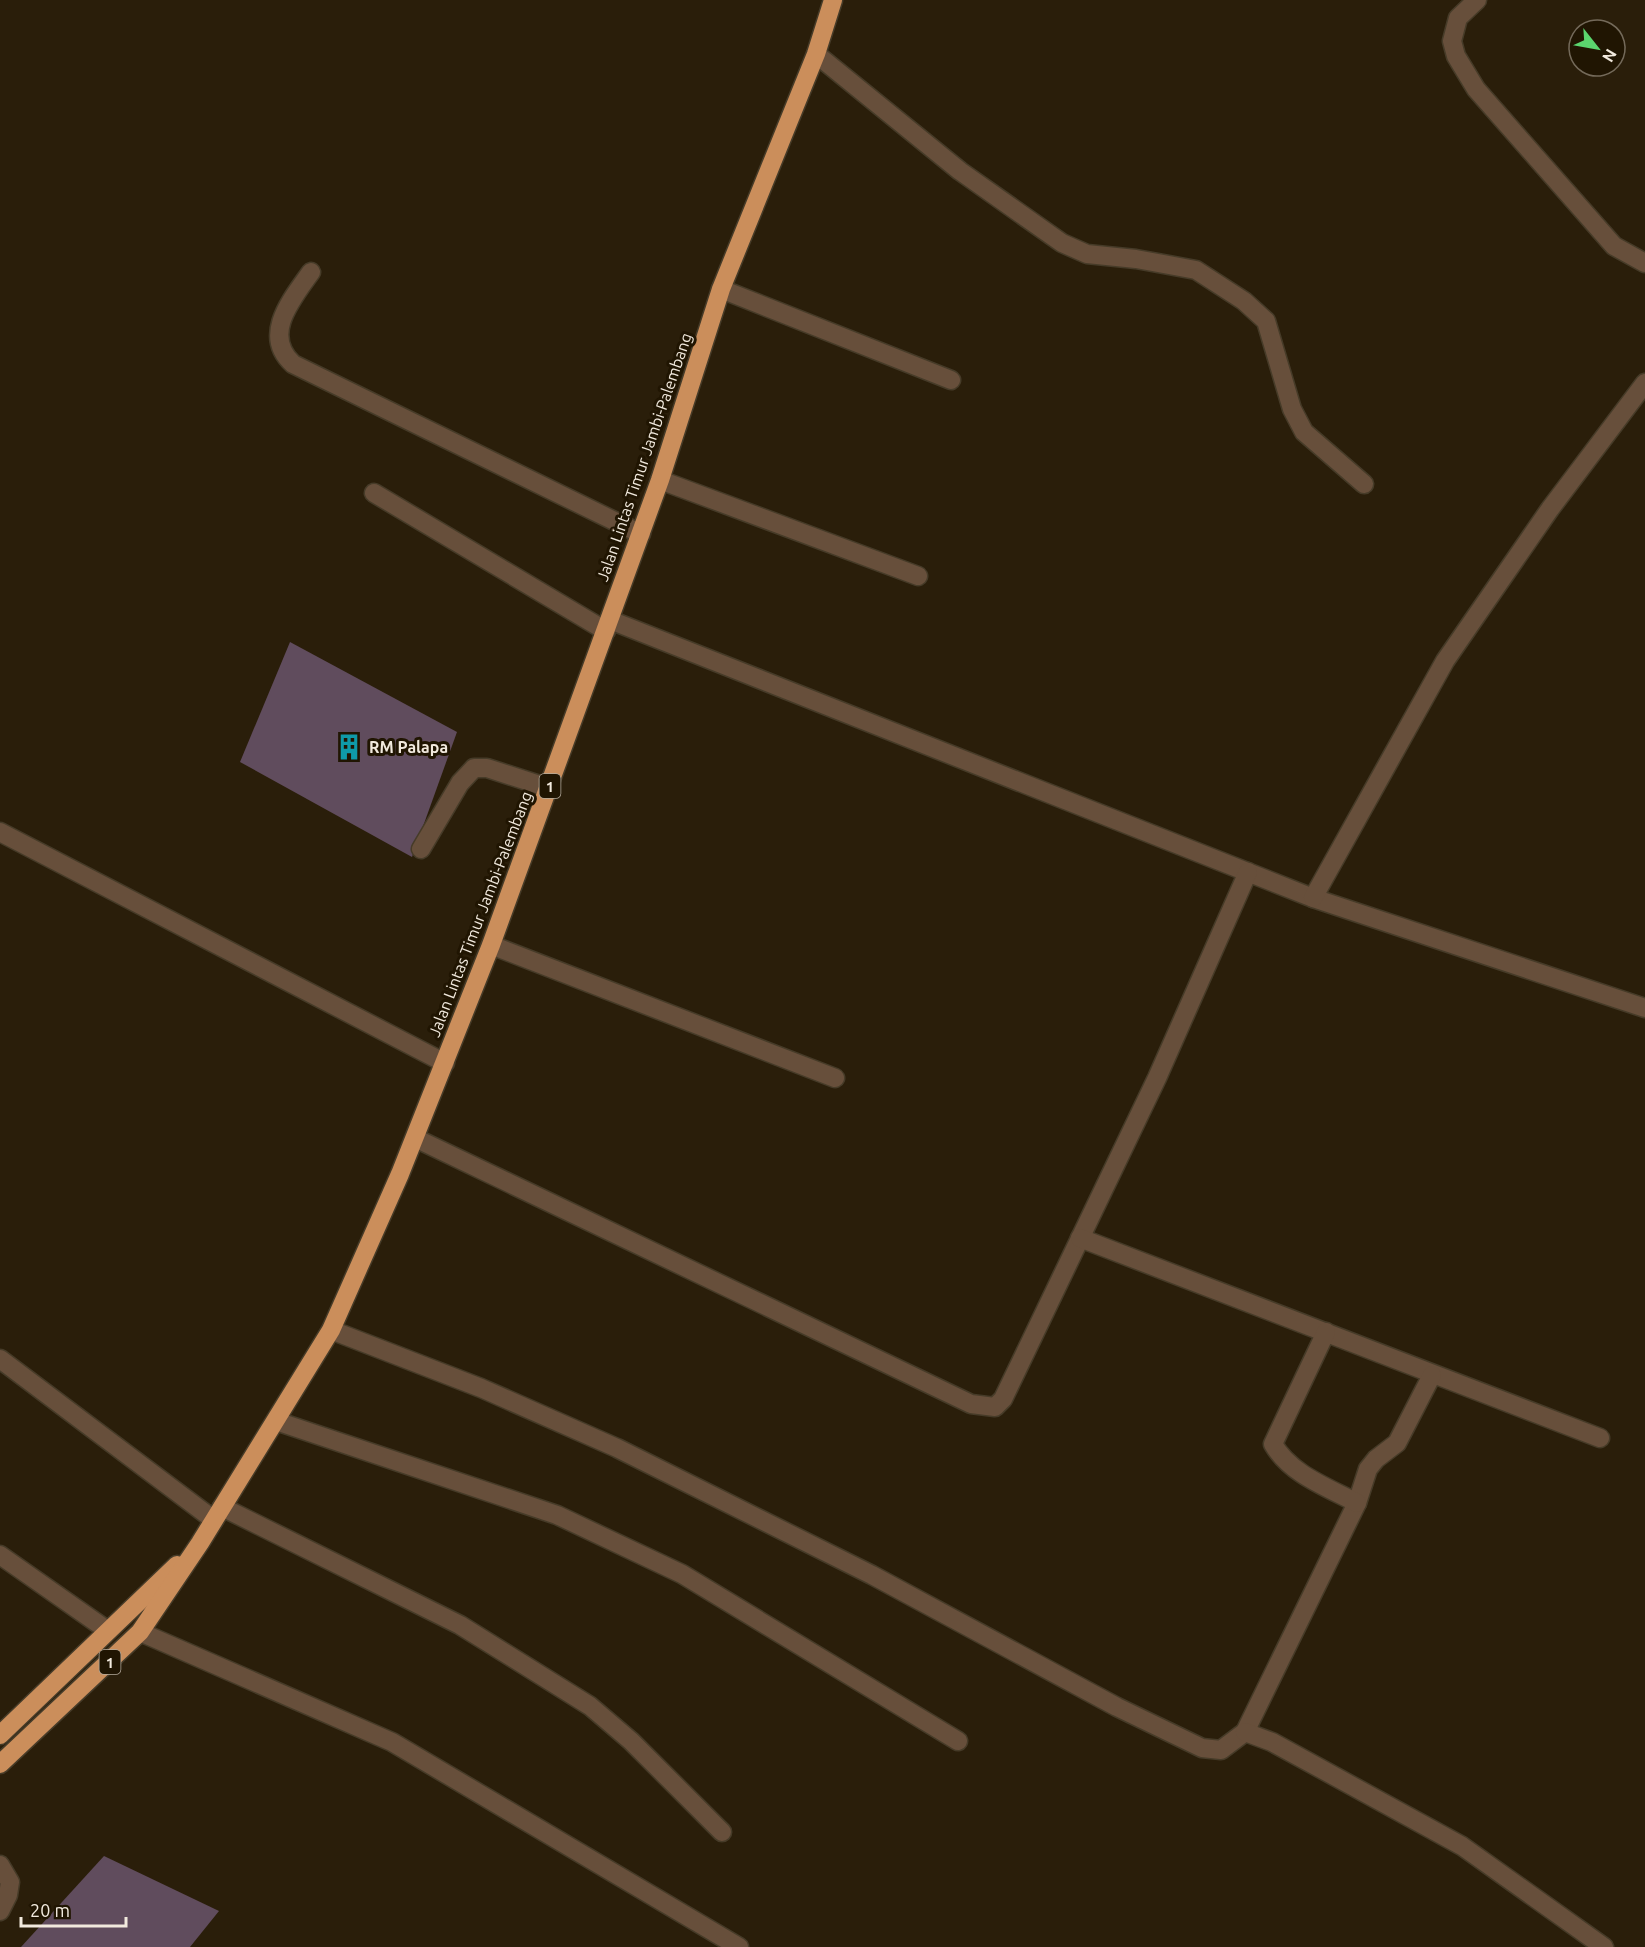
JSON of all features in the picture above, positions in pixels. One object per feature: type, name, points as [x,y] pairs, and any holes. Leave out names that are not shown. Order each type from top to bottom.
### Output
[{"type":"highway","name":"Jalan Lintas Timur Jambi-Palembang","points":[[0,1764],[140,1632],[200,1543],[331,1330],[415,1138],[490,945],[641,534],[721,289],[816,54],[833,0]]},
{"type":"highway","name":"Jalan Lintas Timur Jambi-Palembang","points":[[0,1735],[200,1543]]},
{"type":"street","points":[[1477,0],[1458,18],[1452,41],[1456,56],[1476,89],[1614,246],[1645,263]]},
{"type":"street","points":[[816,54],[960,171],[1062,243],[1087,254],[1136,259],[1196,270],[1244,301],[1266,321],[1292,409],[1304,432],[1364,484]]},
{"type":"street","points":[[311,272],[287,306],[279,329],[278,341],[286,357],[293,364],[641,534]]},
{"type":"street","points":[[721,289],[951,380]]},
{"type":"street","points":[[1313,898],[1445,662],[1550,509],[1645,383]]},
{"type":"street","points":[[660,480],[918,576]]},
{"type":"street","points":[[374,493],[608,626],[1313,898],[1645,1008]]},
{"type":"street","points":[[422,849],[460,783],[474,768],[487,768],[549,788]]},
{"type":"street","points":[[0,832],[445,1063]]},
{"type":"street","points":[[415,1138],[971,1404],[995,1407],[1003,1399],[1157,1078],[1248,872]]},
{"type":"street","points":[[490,945],[835,1078]]},
{"type":"street","points":[[1080,1238],[1600,1438]]},
{"type":"street","points":[[331,1330],[481,1388],[617,1448],[872,1575],[1117,1707],[1202,1748],[1221,1750],[1245,1732],[1357,1503],[1368,1469],[1376,1459],[1397,1443],[1432,1375]]},
{"type":"street","points":[[1326,1332],[1273,1444],[1281,1459],[1296,1470],[1357,1503]]},
{"type":"street","points":[[0,1359],[218,1513],[460,1625],[591,1706],[631,1741],[722,1832]]},
{"type":"street","points":[[276,1421],[557,1515],[682,1574],[958,1741]]},
{"type":"street","points":[[0,1555],[107,1630]]},
{"type":"street","points":[[140,1632],[392,1742],[739,1947]]},
{"type":"street","points":[[1245,1732],[1272,1742],[1462,1846],[1604,1947]]},
{"type":"street","points":[[0,1865],[10,1882],[8,1894],[0,1911]]},
{"type":"building","name":"RM Palapa","points":[[290,642],[457,732],[412,857],[240,762]]},
{"type":"building","points":[[104,1856],[219,1911],[190,1947],[21,1947]]},
{"type":"place","name":"RM Palapa","points":[[349,747]]}]
